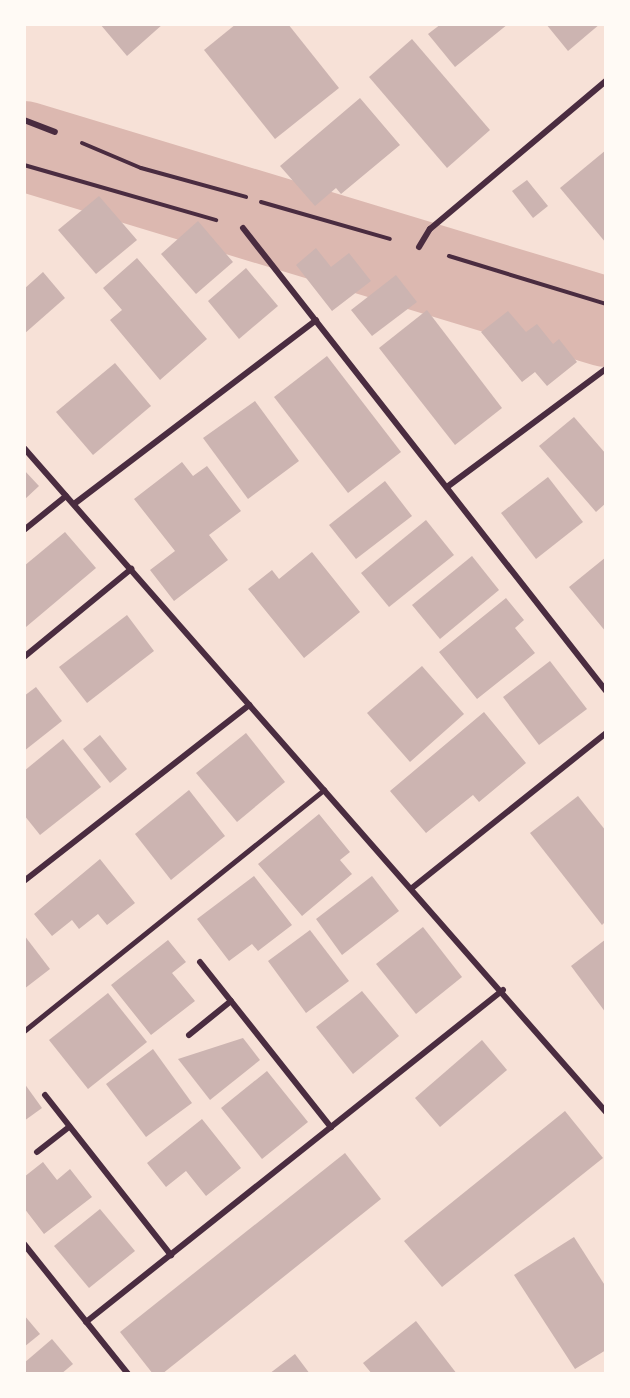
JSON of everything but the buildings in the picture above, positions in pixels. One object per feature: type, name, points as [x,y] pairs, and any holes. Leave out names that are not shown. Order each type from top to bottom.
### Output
[{"type":"street","points":[[419,247],[430,229],[606,81]]},
{"type":"street","points":[[24,120],[56,132]]},
{"type":"street","points":[[243,228],[606,691]]},
{"type":"street","points":[[74,504],[316,320]]},
{"type":"street","points":[[447,487],[606,369]]},
{"type":"street","points":[[24,448],[503,990],[606,1112]]},
{"type":"street","points":[[24,530],[66,496]]},
{"type":"street","points":[[24,657],[132,569]]},
{"type":"street","points":[[24,881],[249,705]]},
{"type":"street","points":[[412,888],[606,733]]},
{"type":"street","points":[[200,962],[331,1127]]},
{"type":"street","points":[[86,1322],[503,990]]},
{"type":"street","points":[[189,1035],[231,1001]]},
{"type":"street","points":[[45,1095],[171,1255]]},
{"type":"street","points":[[37,1152],[69,1127]]},
{"type":"street","points":[[24,1244],[128,1374]]},
{"type":"lane","points":[[24,1031],[324,790]]},
{"type":"path","points":[[56,132],[141,168],[419,247],[606,304]]},
{"type":"path","points":[[24,165],[243,228]]},
{"type":"waterway","points":[[24,146],[606,322]]}]
